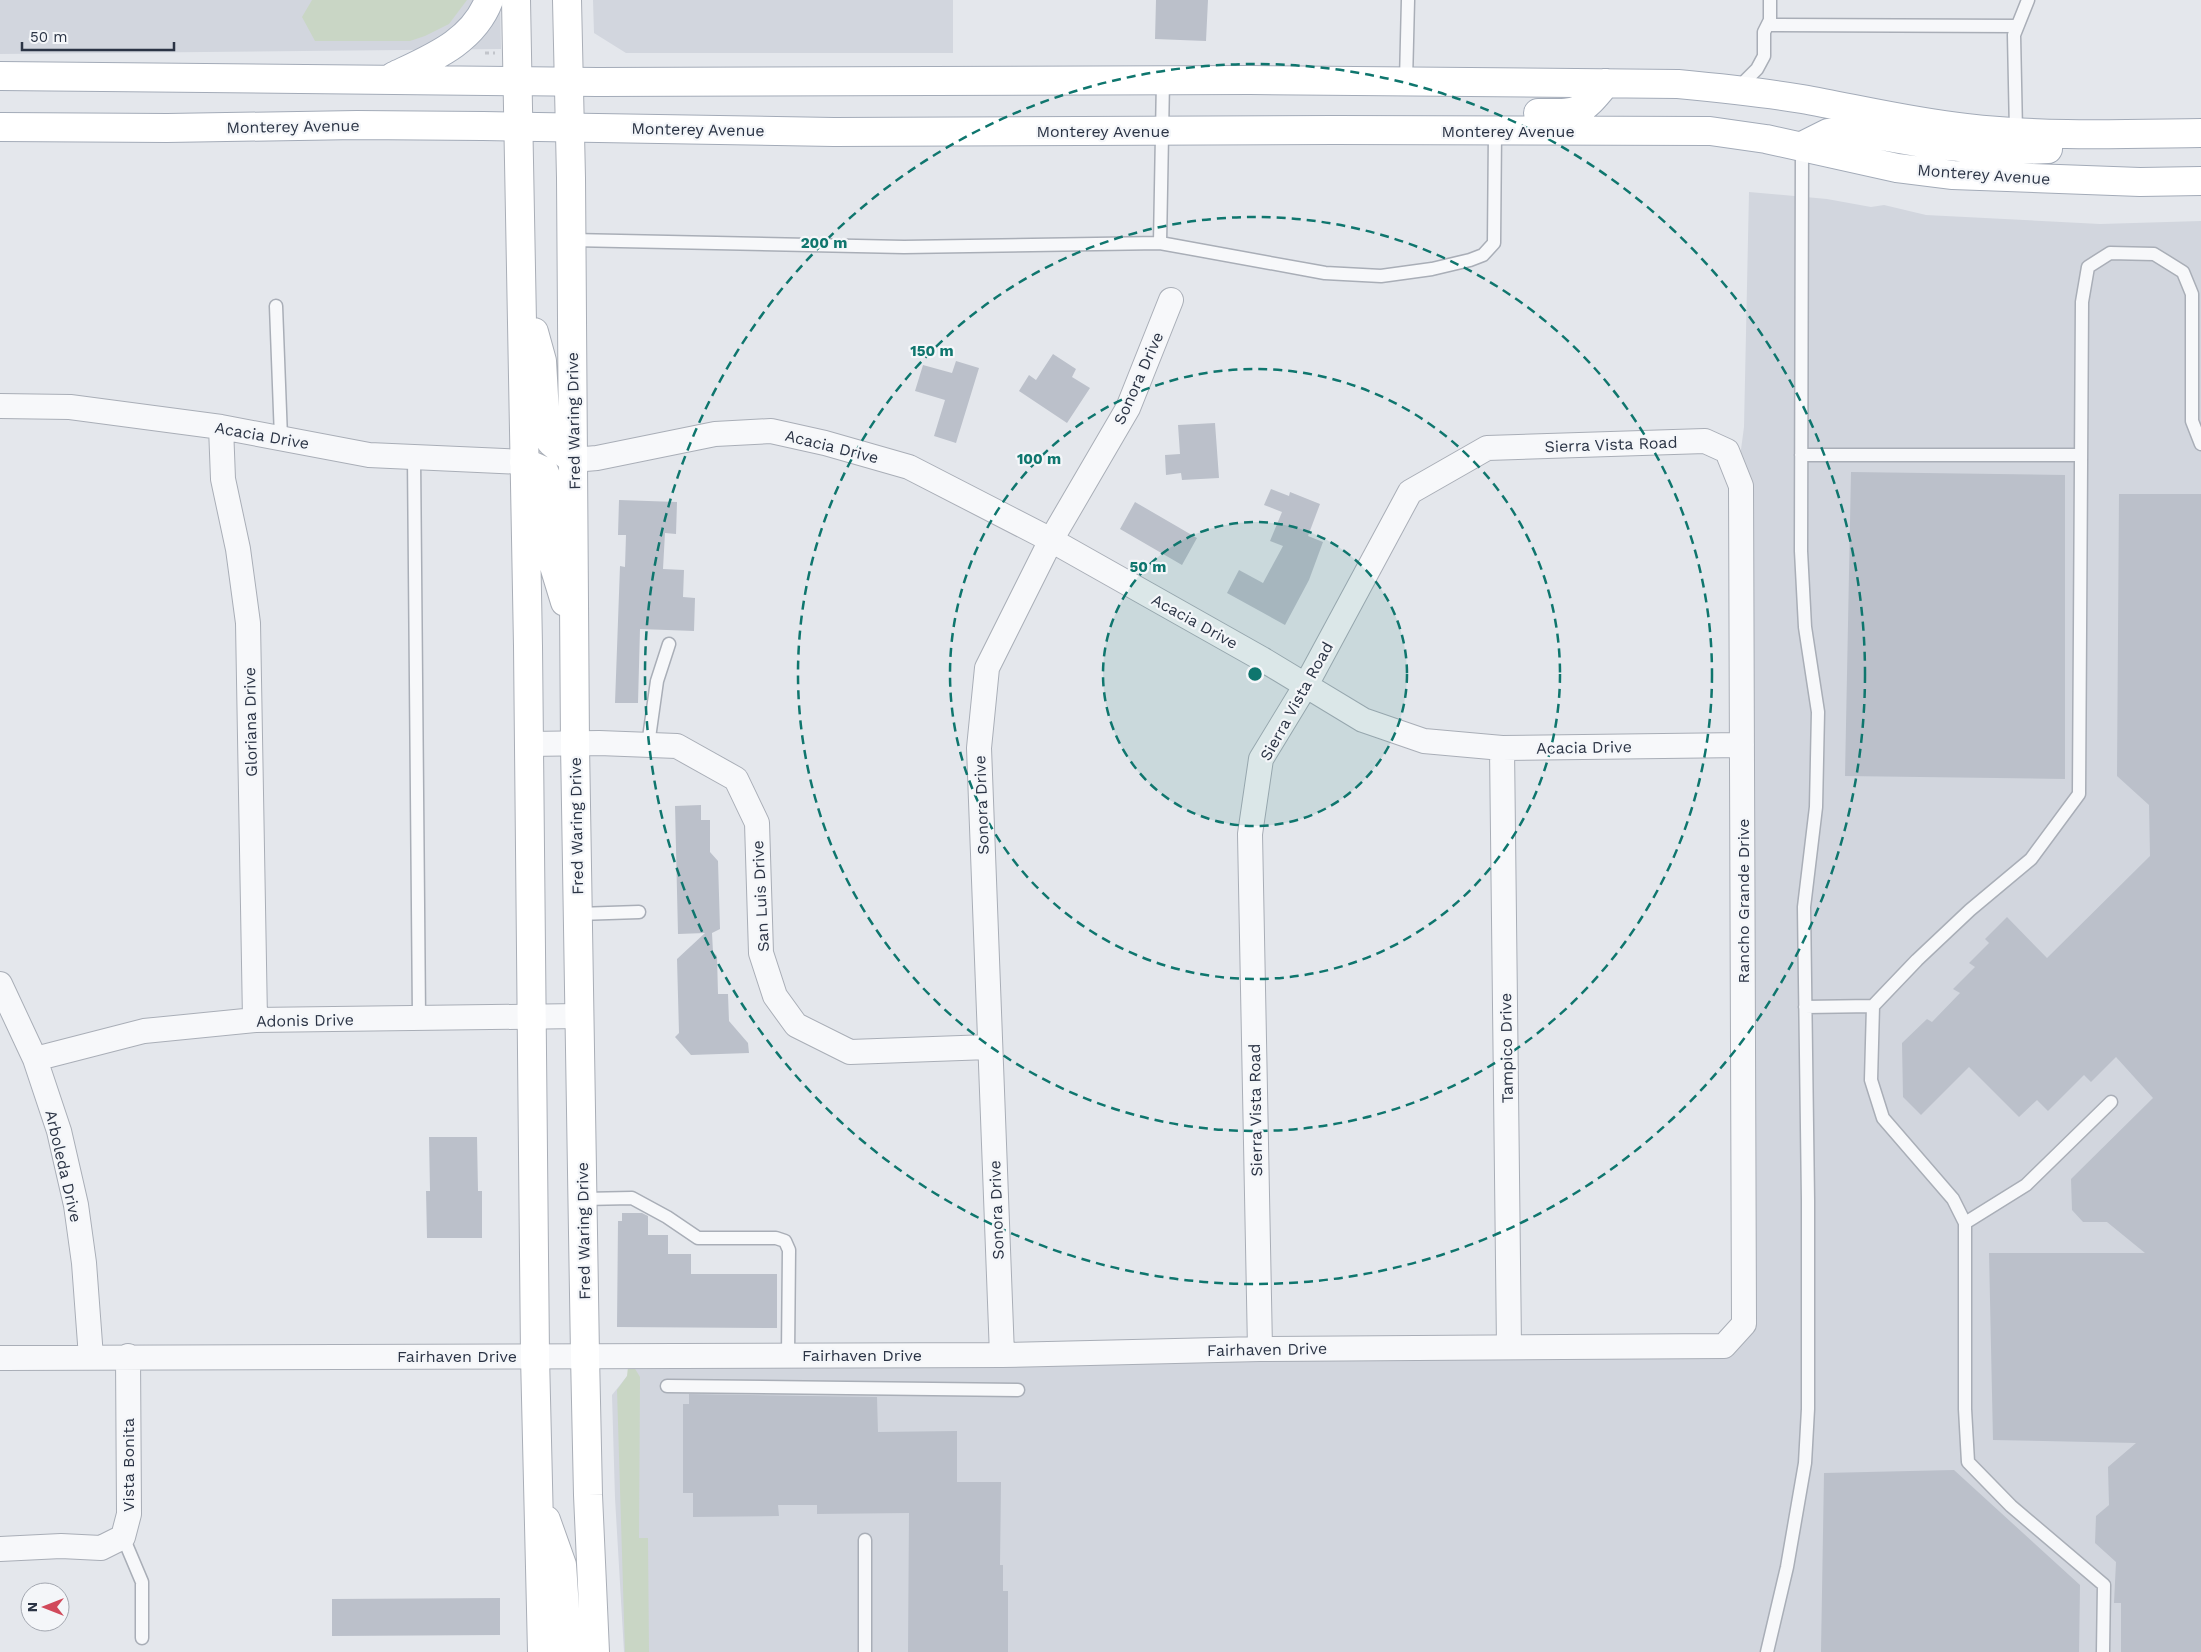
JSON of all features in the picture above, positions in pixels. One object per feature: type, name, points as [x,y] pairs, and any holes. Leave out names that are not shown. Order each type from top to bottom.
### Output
[{"type":"main road","points":[[388,79],[434,57],[458,42],[477,24],[489,0]]},
{"type":"main road","points":[[516,0],[518,127],[521,169],[535,1356],[542,1652]]},
{"type":"main road","name":"Fred Waring Drive","points":[[567,0],[572,240],[575,744],[584,1355],[595,1652]]},
{"type":"main road","points":[[0,76],[388,79],[517,82],[1163,80],[1678,84],[1737,89],[1916,121],[1967,128],[2016,132],[2107,134],[2201,133]]},
{"type":"main road","points":[[1495,131],[1497,122],[1506,114],[1571,113],[1580,111],[1587,106],[1606,83]]},
{"type":"main road","name":"Monterey Avenue","points":[[0,127],[167,128],[357,125],[834,132],[1710,131],[1802,146],[1897,168],[1953,175],[2140,182],[2201,181]]},
{"type":"main road","points":[[1802,146],[1828,133],[1853,131],[1928,144],[2001,151],[2049,149],[2079,145],[2107,134]]},
{"type":"main road","points":[[522,308],[533,330],[542,361],[546,431],[551,442],[573,460]]},
{"type":"main road","points":[[524,462],[544,472],[552,490],[554,566],[574,635]]},
{"type":"main road","points":[[538,1497],[562,1565],[568,1652]]},
{"type":"street","name":"Sonora Drive","points":[[1002,1355],[979,748],[987,668],[1051,540],[1128,408],[1171,300]]},
{"type":"street","name":"Acacia Drive","points":[[0,406],[70,407],[221,427],[369,455],[524,462]]},
{"type":"street","name":"Gloriana Drive","points":[[221,427],[223,479],[238,549],[248,623],[255,1020]]},
{"type":"street","name":"Acacia Drive","points":[[573,460],[597,458],[715,434],[771,431],[825,443],[909,467],[1051,540],[1306,685],[1363,720],[1424,741],[1502,748],[1742,745]]},
{"type":"street","name":"Sierra Vista Road","points":[[1260,1349],[1250,834],[1261,759],[1306,685],[1410,492],[1487,448],[1705,441],[1727,451]]},
{"type":"street","name":"Rancho Grande Drive","points":[[1724,1346],[1744,1324],[1741,486],[1727,451]]},
{"type":"street","name":"San Luis Drive","points":[[528,744],[677,746],[736,779],[757,823],[761,953],[775,996],[796,1025],[850,1052],[989,1047]]},
{"type":"street","name":"Tampico Drive","points":[[1502,748],[1509,1347]]},
{"type":"street","name":"Arboleda Drive","points":[[0,984],[35,1059],[59,1131],[76,1205],[84,1263],[92,1357]]},
{"type":"street","name":"Adonis Drive","points":[[35,1059],[144,1031],[255,1020],[580,1016]]},
{"type":"street","name":"Fairhaven Drive","points":[[0,1358],[128,1356],[1002,1355],[1260,1349],[1724,1346]]},
{"type":"street","name":"Vista Bonita","points":[[123,1537],[129,1514],[128,1356]]},
{"type":"street","points":[[0,1549],[61,1546],[101,1548],[123,1537]]},
{"type":"lane","points":[[1406,81],[1408,0]]},
{"type":"lane","points":[[1737,89],[1757,69],[1764,56],[1764,32],[1770,20],[1770,0]]},
{"type":"lane","points":[[2016,132],[2014,35],[2028,0]]},
{"type":"lane","points":[[1768,25],[2017,26]]},
{"type":"lane","points":[[1160,243],[1163,80]]},
{"type":"lane","points":[[572,240],[904,246],[1160,243],[1325,273],[1381,276],[1432,269],[1470,260],[1483,255],[1494,243],[1495,131]]},
{"type":"lane","points":[[1767,1652],[1787,1567],[1805,1463],[1808,1409],[1808,1200],[1804,908],[1816,808],[1818,712],[1805,627],[1801,551],[1802,146]]},
{"type":"lane","points":[[2103,1652],[2104,1585],[2011,1506],[1968,1462],[1965,1409],[1965,1223],[1953,1198],[1883,1118],[1871,1080],[1873,1006],[1917,960],[1970,910],[2031,859],[2071,808],[2079,794],[2082,302],[2088,267],[2110,253],[2154,254],[2183,272],[2192,294],[2192,421],[2201,444]]},
{"type":"lane","points":[[276,306],[281,438]]},
{"type":"lane","points":[[1801,455],[2081,455]]},
{"type":"lane","points":[[414,457],[419,1018]]},
{"type":"lane","points":[[648,745],[657,681],[669,644]]},
{"type":"lane","points":[[578,914],[639,912]]},
{"type":"lane","points":[[1805,1007],[1873,1006]]},
{"type":"lane","points":[[1965,1223],[2026,1185],[2111,1102]]},
{"type":"lane","points":[[582,1199],[632,1198],[667,1217],[698,1238],[776,1238],[785,1242],[789,1250],[788,1355]]},
{"type":"lane","points":[[667,1386],[1018,1390]]},
{"type":"lane","points":[[123,1537],[142,1582],[142,1638]]},
{"type":"lane","points":[[864,1652],[865,1540]]},
{"type":"shaded area","points":[[0,0],[500,0],[501,49],[0,54]]},
{"type":"shaded area","points":[[593,0],[953,0],[953,53],[626,53],[594,33]]},
{"type":"shaded area","points":[[1749,192],[1827,199],[1871,207],[1884,205],[1926,215],[2100,224],[2201,221],[2201,1652],[624,1652],[615,1498],[612,1395],[640,1360],[1738,1345],[1740,457],[1744,427]]},
{"type":"green space","points":[[312,0],[467,0],[449,24],[410,41],[315,41],[302,17]]},
{"type":"green space","points":[[628,1367],[634,1367],[640,1377],[639,1538],[648,1538],[649,1652],[625,1652],[617,1390],[627,1376]]},
{"type":"building","points":[[1156,0],[1208,0],[1206,41],[1155,39]]},
{"type":"building","points":[[1053,354],[1076,369],[1072,377],[1090,388],[1067,423],[1019,391],[1029,375],[1036,380]]},
{"type":"building","points":[[956,361],[979,368],[956,443],[934,436],[945,400],[915,391],[923,365],[952,373]]},
{"type":"building","points":[[1215,423],[1219,478],[1182,480],[1181,473],[1166,475],[1165,455],[1180,454],[1178,425]]},
{"type":"building","points":[[1851,472],[2065,475],[2065,779],[1845,776]]},
{"type":"building","points":[[1271,489],[1289,496],[1290,492],[1320,504],[1308,536],[1323,542],[1309,580],[1285,625],[1227,593],[1239,570],[1263,583],[1283,546],[1270,541],[1282,512],[1264,505]]},
{"type":"building","points":[[2119,494],[2201,494],[2201,1652],[2121,1652],[2121,1603],[2114,1603],[2116,1562],[2095,1543],[2096,1516],[2109,1505],[2108,1467],[2136,1443],[1993,1440],[1989,1253],[2145,1253],[2107,1222],[2083,1222],[2072,1210],[2071,1179],[2153,1098],[2116,1057],[2091,1082],[2084,1075],[2048,1111],[2037,1100],[2019,1117],[1969,1067],[1921,1115],[1903,1097],[1902,1043],[1927,1019],[1932,1022],[1960,993],[1953,989],[1975,967],[1969,963],[1989,943],[1985,939],[2007,917],[2047,958],[2150,856],[2149,805],[2117,776]]},
{"type":"building","points":[[619,500],[677,502],[676,534],[665,533],[663,569],[684,570],[683,597],[695,598],[694,631],[640,629],[638,703],[615,703],[620,566],[625,567],[626,535],[618,535]]},
{"type":"building","points":[[1135,502],[1197,538],[1182,565],[1120,529]]},
{"type":"building","points":[[701,805],[701,820],[710,820],[710,852],[718,861],[720,929],[712,933],[713,952],[717,956],[718,994],[728,994],[729,1021],[748,1043],[749,1053],[691,1055],[675,1037],[679,1033],[677,959],[705,933],[678,934],[675,806]]},
{"type":"building","points":[[429,1137],[477,1137],[478,1191],[482,1191],[482,1238],[427,1238],[426,1191],[430,1191]]},
{"type":"building","points":[[622,1213],[642,1213],[648,1216],[648,1235],[668,1235],[668,1254],[691,1254],[691,1274],[777,1274],[777,1328],[617,1327],[618,1221],[622,1221]]},
{"type":"building","points":[[689,1394],[877,1397],[878,1432],[957,1431],[957,1482],[1001,1482],[1000,1565],[1003,1565],[1003,1591],[1008,1591],[1008,1652],[908,1652],[909,1513],[817,1514],[817,1505],[778,1505],[779,1516],[693,1517],[693,1493],[683,1493],[683,1404],[689,1404]]},
{"type":"building","points":[[1954,1470],[2080,1585],[2079,1652],[1821,1652],[1824,1473]]},
{"type":"building","points":[[500,1598],[500,1635],[332,1636],[332,1599]]}]
